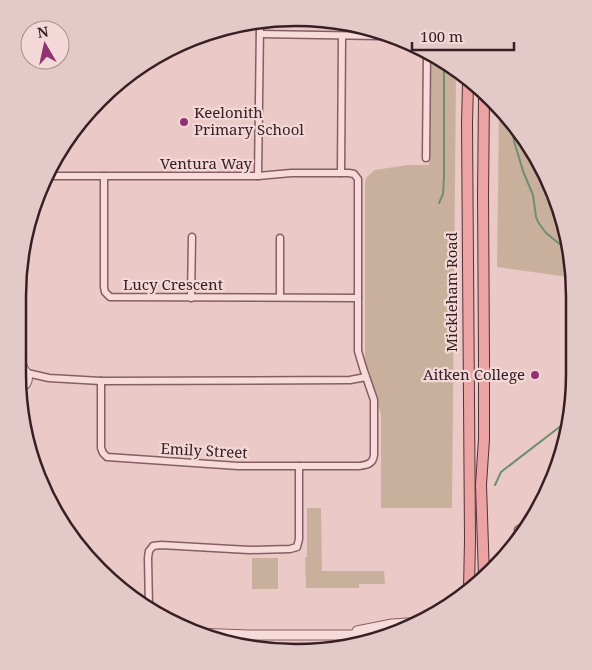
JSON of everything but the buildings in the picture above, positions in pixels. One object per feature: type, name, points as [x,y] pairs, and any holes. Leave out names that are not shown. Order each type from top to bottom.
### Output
[{"type":"main road","name":"Mickleham Road","points":[[468,88],[469,581]]},
{"type":"main road","name":"Mickleham Road","points":[[484,102],[484,439],[482,485],[484,568]]},
{"type":"street","points":[[258,176],[260,29]]},
{"type":"street","points":[[260,34],[369,36]]},
{"type":"street","points":[[26,380],[49,378],[101,381],[350,380],[366,377],[358,351],[358,179],[354,174],[341,173],[342,36]]},
{"type":"street","points":[[426,158],[427,60]]},
{"type":"street","name":"Ventura Way","points":[[54,176],[258,176],[291,173],[341,173]]},
{"type":"street","name":"Lucy Crescent","points":[[104,176],[104,287],[106,294],[112,298],[358,298]]},
{"type":"street","points":[[191,298],[192,237]]},
{"type":"street","points":[[280,238],[280,297]]},
{"type":"street","name":"Emily Street","points":[[101,381],[101,448],[107,457],[238,466],[364,466],[370,464],[374,457],[374,400],[366,377]]},
{"type":"street","points":[[149,600],[148,558],[149,551],[153,546],[249,550],[293,549],[297,547],[299,541],[299,466]]},
{"type":"street","points":[[340,634],[398,623]]},
{"type":"street","points":[[223,634],[369,634]]},
{"type":"street","points":[[248,635],[248,640]]},
{"type":"shaded area","points":[[430,61],[456,79],[452,508],[381,508],[381,414],[365,367],[365,182],[367,177],[375,170],[407,165],[429,165]]},
{"type":"shaded area","points":[[499,118],[530,161],[545,193],[557,226],[565,277],[497,267]]},
{"type":"shaded area","points":[[307,508],[321,508],[322,571],[384,571],[385,584],[359,584],[359,588],[306,588]]},
{"type":"shaded area","points":[[252,558],[278,558],[278,589],[252,589]]},
{"type":"waterway","points":[[439,203],[443,194],[444,177],[444,71]]},
{"type":"waterway","points":[[513,137],[523,171],[533,195],[538,222],[546,233],[561,245]]},
{"type":"waterway","points":[[495,485],[501,472],[561,426]]},
{"type":"place","name":"Keelonith Primary School","points":[[184,122]]},
{"type":"place","name":"Aitken College","points":[[535,375]]}]
